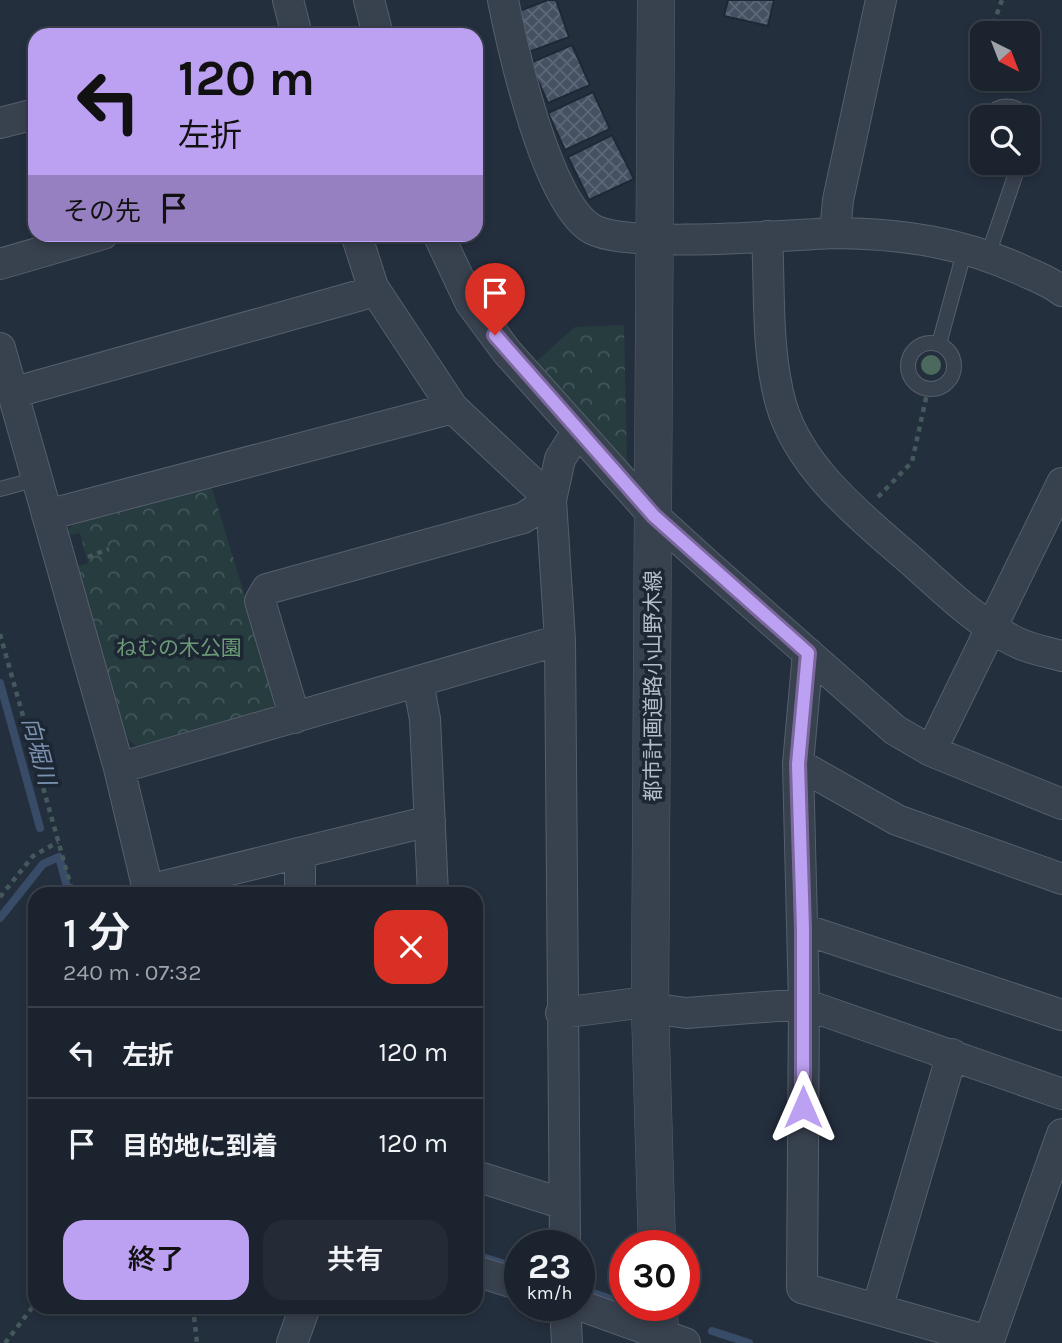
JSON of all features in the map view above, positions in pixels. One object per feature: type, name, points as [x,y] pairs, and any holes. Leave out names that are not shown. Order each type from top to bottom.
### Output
[{"type":"street","points":[[288,0],[295,28]]},
{"type":"street","points":[[369,0],[376,28]]},
{"type":"street","points":[[503,0],[528,107],[572,208],[589,228],[603,234],[656,239],[835,233],[893,234],[976,252],[1062,291]]},
{"type":"street","name":"都市計画道路小山野木線","points":[[656,0],[650,1008],[657,1230]]},
{"type":"street","points":[[835,233],[838,200],[881,0]]},
{"type":"street","points":[[0,124],[28,116]]},
{"type":"street","points":[[767,236],[775,377],[782,407],[797,438],[824,477],[860,515],[989,627],[1019,644],[1062,656]]},
{"type":"street","points":[[0,264],[76,242]]},
{"type":"street","points":[[359,242],[373,287],[453,408],[551,500]]},
{"type":"street","points":[[442,242],[470,302],[507,352],[654,516],[895,730],[931,751],[1062,804]]},
{"type":"street","points":[[12,393],[360,295],[373,287]]},
{"type":"street","points":[[0,348],[119,768],[148,887]]},
{"type":"street","points":[[47,515],[453,408]]},
{"type":"street","points":[[565,1230],[560,640],[551,500],[560,459],[577,432]]},
{"type":"street","points":[[931,751],[989,627],[1062,483]]},
{"type":"street","points":[[295,718],[260,601],[267,589],[523,518],[551,500]]},
{"type":"street","points":[[119,768],[560,640]]},
{"type":"street","points":[[808,653],[798,764],[804,1004],[802,1288],[988,1342],[1062,1134]]},
{"type":"street","points":[[418,681],[425,719],[433,887]]},
{"type":"street","points":[[798,764],[897,820],[1062,879]]},
{"type":"street","points":[[168,887],[430,821]]},
{"type":"street","points":[[300,853],[300,887]]},
{"type":"street","points":[[803,929],[1062,1015]]},
{"type":"street","points":[[561,1013],[638,1003],[650,1008],[686,1013],[804,1004],[1062,1094]]},
{"type":"street","points":[[877,1309],[952,1054]]},
{"type":"street","points":[[483,1178],[564,1204]]},
{"type":"street","points":[[483,1273],[504,1280]]},
{"type":"street","points":[[595,1311],[666,1332]]},
{"type":"street","points":[[292,1343],[302,1314]]},
{"type":"street","points":[[566,1321],[567,1343]]},
{"type":"lane","points":[[939,344],[976,252],[1015,175]]},
{"type":"lane","points":[[924,343],[939,344],[950,352],[953,373],[944,385],[928,389],[914,382],[910,375],[909,359],[924,343]]},
{"type":"lane","points":[[0,489],[37,479]]},
{"type":"path","points":[[994,21],[1002,0]]},
{"type":"path","points":[[860,515],[912,462],[928,389]]},
{"type":"path","points":[[0,634],[71,887]]},
{"type":"path","points":[[0,897],[33,856],[58,842]]},
{"type":"path","points":[[5,1343],[28,1313]]},
{"type":"path","points":[[194,1314],[197,1343]]},
{"type":"green space","points":[[624,325],[627,464],[530,367],[575,327]]},
{"type":"green space","name":"ねむの木公園","points":[[211,485],[278,705],[268,716],[140,750],[124,735],[75,567],[88,563],[80,533],[69,535],[68,530],[75,522]]},
{"type":"building","points":[[548,0],[556,0],[569,37],[529,52],[514,13]]},
{"type":"building","points":[[728,0],[774,0],[768,26],[724,16]]},
{"type":"building","points":[[572,45],[590,85],[548,103],[530,63]]},
{"type":"building","points":[[593,92],[610,129],[565,150],[548,113]]},
{"type":"building","points":[[612,135],[634,179],[589,200],[568,157]]},
{"type":"waterway","name":"向堀川","points":[[0,683],[40,828]]},
{"type":"waterway","name":"向堀川","points":[[0,918],[43,864],[59,857],[67,887]]},
{"type":"waterway","points":[[483,1257],[504,1264]]},
{"type":"waterway","points":[[595,1294],[609,1298]]},
{"type":"waterway","points":[[712,1331],[749,1343]]},
{"type":"route","points":[[495,335],[577,432],[654,516],[808,653],[798,764],[803,929],[803,1107]]}]
